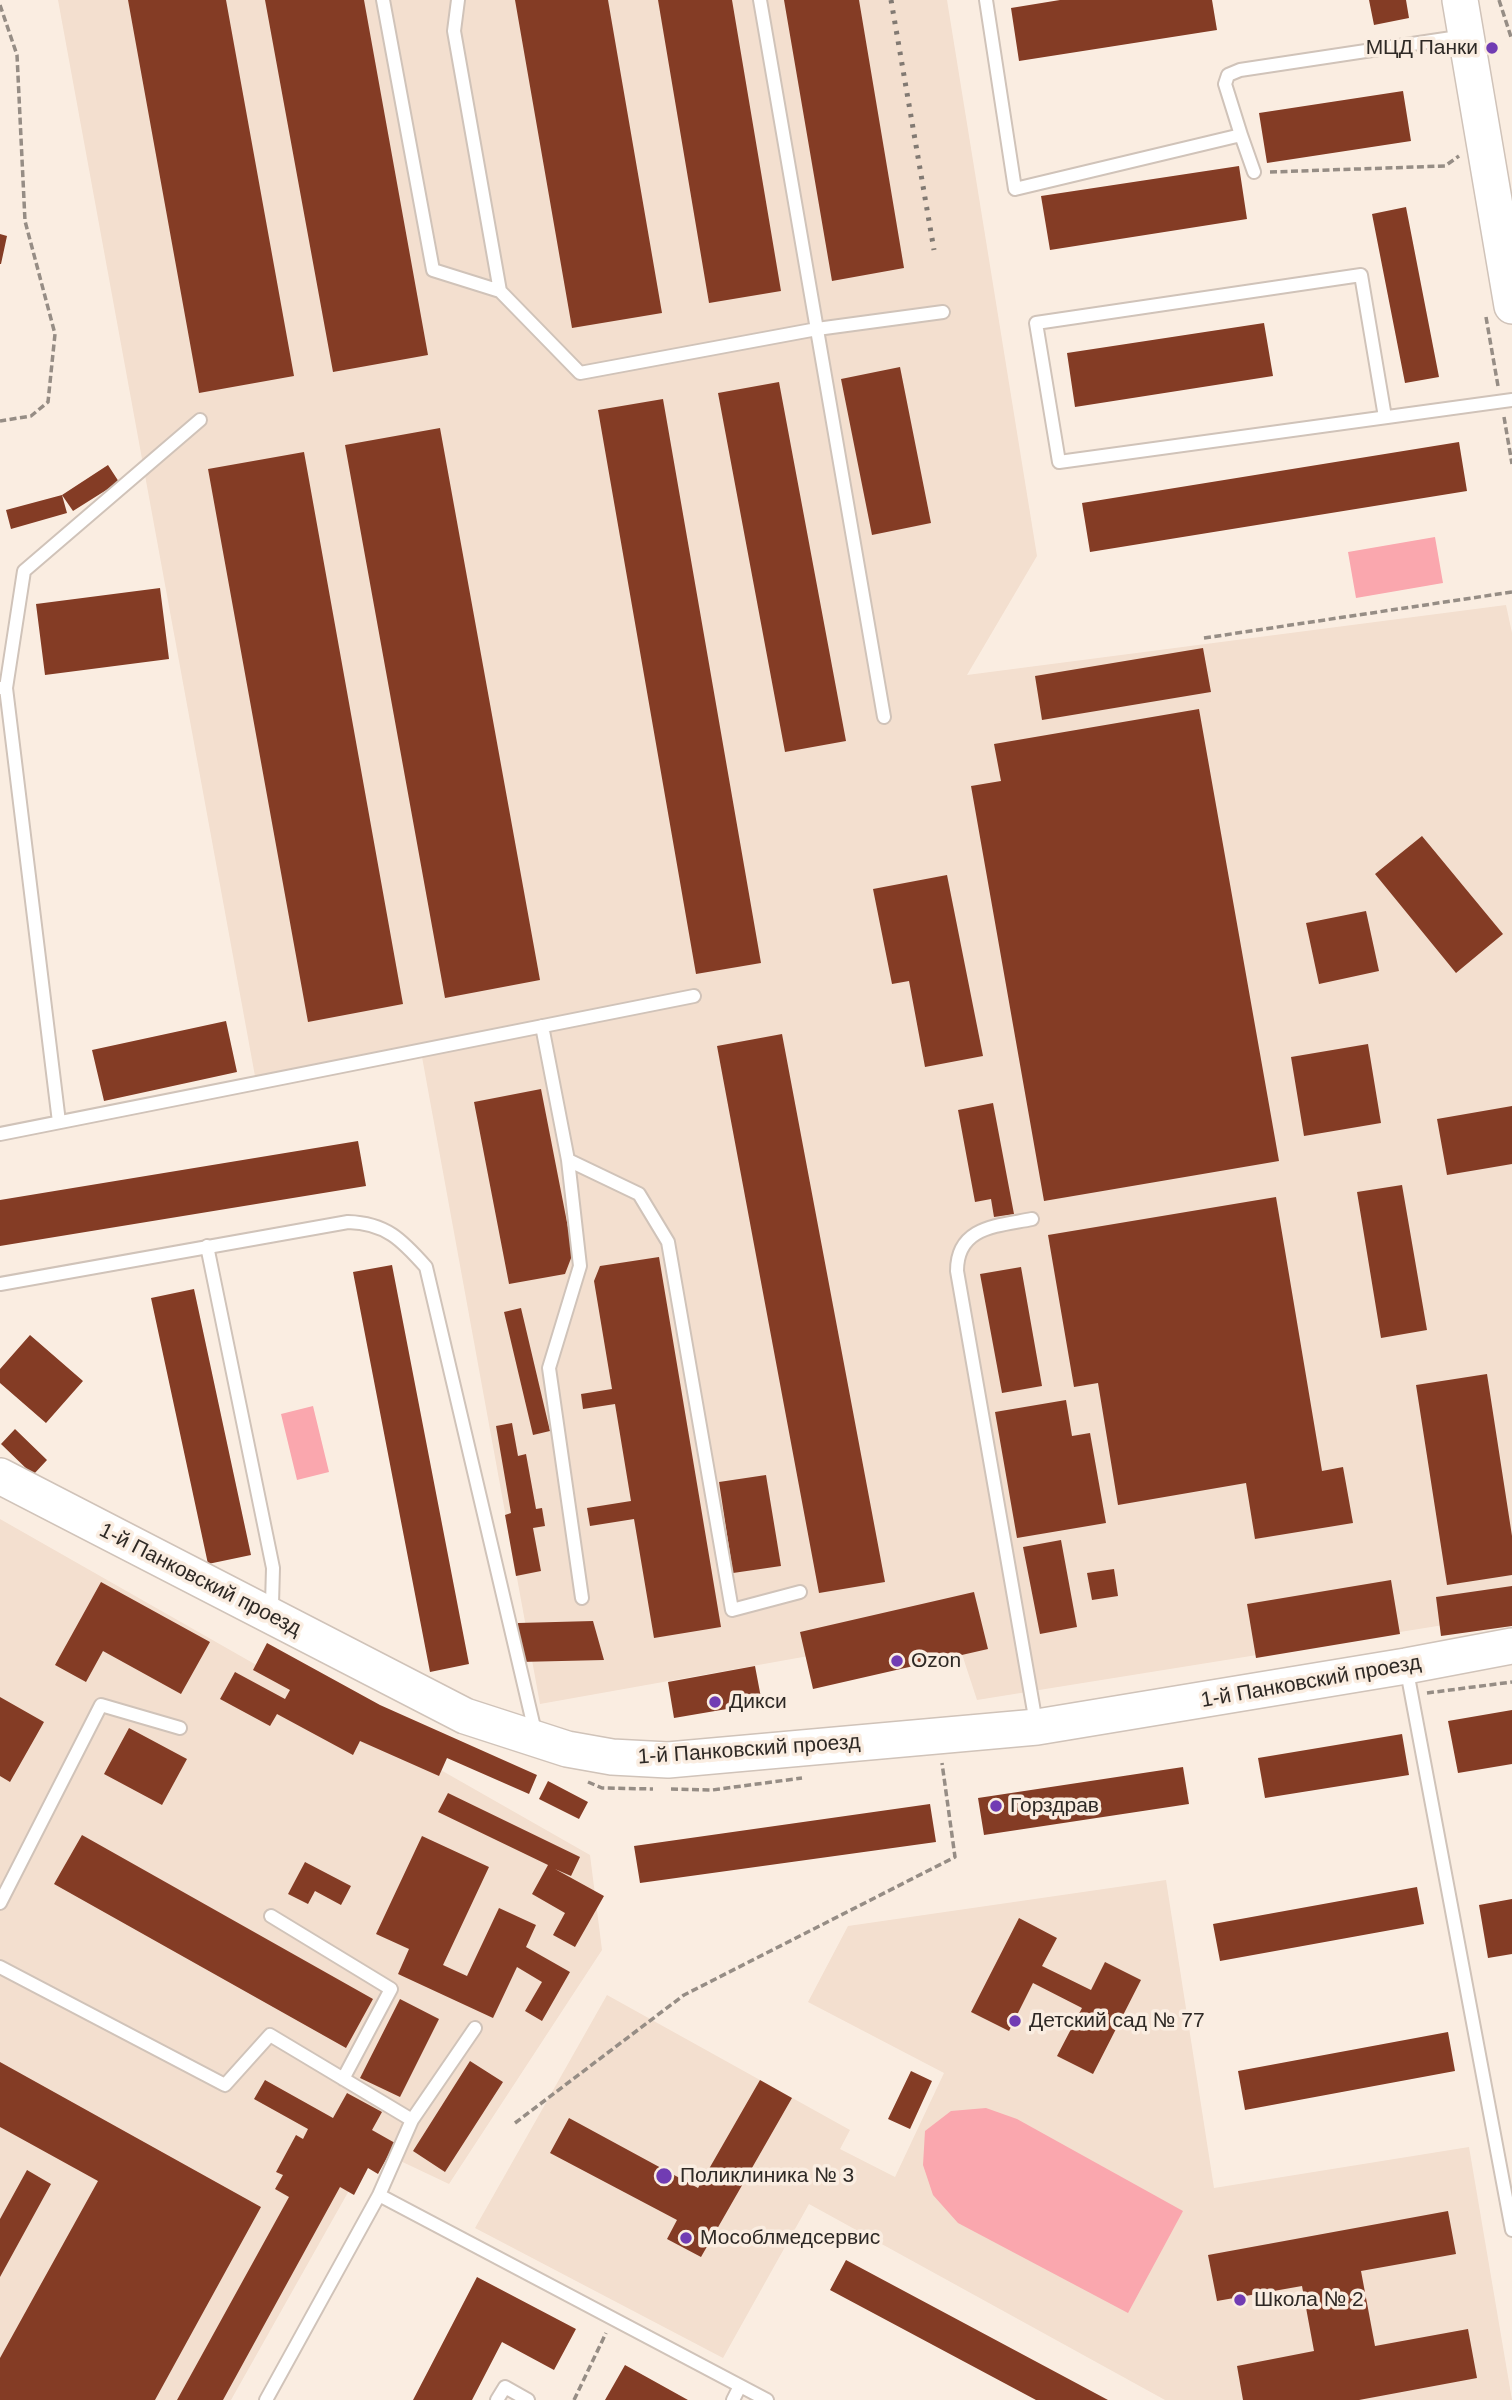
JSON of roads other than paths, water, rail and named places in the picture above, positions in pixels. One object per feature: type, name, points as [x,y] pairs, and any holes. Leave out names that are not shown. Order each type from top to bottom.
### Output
[{"type":"street","points":[[1460,0],[1512,306]]},
{"type":"street","name":"1-й Панковский проезд","points":[[0,1476],[465,1716],[568,1749],[612,1758],[668,1760],[1037,1727],[1512,1646]]},
{"type":"lane","points":[[383,0],[433,270],[500,292],[580,373],[817,329],[943,312]]},
{"type":"lane","points":[[458,0],[454,31],[500,292]]},
{"type":"lane","points":[[760,0],[884,717]]},
{"type":"lane","points":[[986,0],[1015,188],[1241,135]]},
{"type":"lane","points":[[1254,172],[1225,84],[1228,75],[1240,70],[1466,36]]},
{"type":"lane","points":[[1385,417],[1361,275],[1036,323],[1059,462],[1512,400]]},
{"type":"lane","points":[[59,1122],[3,688],[24,571],[200,420]]},
{"type":"lane","points":[[0,1134],[694,996]]},
{"type":"lane","points":[[542,1026],[568,1160],[580,1266],[549,1367],[582,1598]]},
{"type":"lane","points":[[568,1160],[639,1194],[668,1242],[732,1610],[800,1592]]},
{"type":"lane","points":[[1032,1219],[983,1229],[971,1236],[961,1247],[957,1271],[1037,1727]]},
{"type":"lane","points":[[0,1284],[348,1222],[384,1228],[426,1267],[533,1723],[527,1737]]},
{"type":"lane","points":[[208,1247],[273,1568],[272,1604],[268,1615]]},
{"type":"lane","points":[[1406,1666],[1512,2230]]},
{"type":"lane","points":[[0,1903],[101,1705],[180,1728]]},
{"type":"lane","points":[[271,1916],[391,1989],[343,2079]]},
{"type":"lane","points":[[0,1967],[225,2085],[270,2035],[412,2120]]},
{"type":"lane","points":[[266,2400],[379,2195],[412,2120],[475,2028]]},
{"type":"lane","points":[[379,2195],[767,2400]]},
{"type":"lane","points":[[733,2400],[740,2386]]},
{"type":"lane","points":[[497,2400],[505,2387],[528,2400]]},
{"type":"railway","points":[[891,0],[934,250]]},
{"type":"place","name":"МЦД Панки","points":[[1492,48]]},
{"type":"place","name":"Ozon","points":[[897,1661]]},
{"type":"place","name":"Дикси","points":[[715,1702]]},
{"type":"place","name":"Горздрав","points":[[996,1806]]},
{"type":"place","name":"Детский сад № 77","points":[[1015,2021]]},
{"type":"place","name":"Поликлиника № 3","points":[[664,2176]]},
{"type":"place","name":"Мособлмедсервис","points":[[686,2238]]},
{"type":"place","name":"Школа № 2","points":[[1240,2300]]}]
